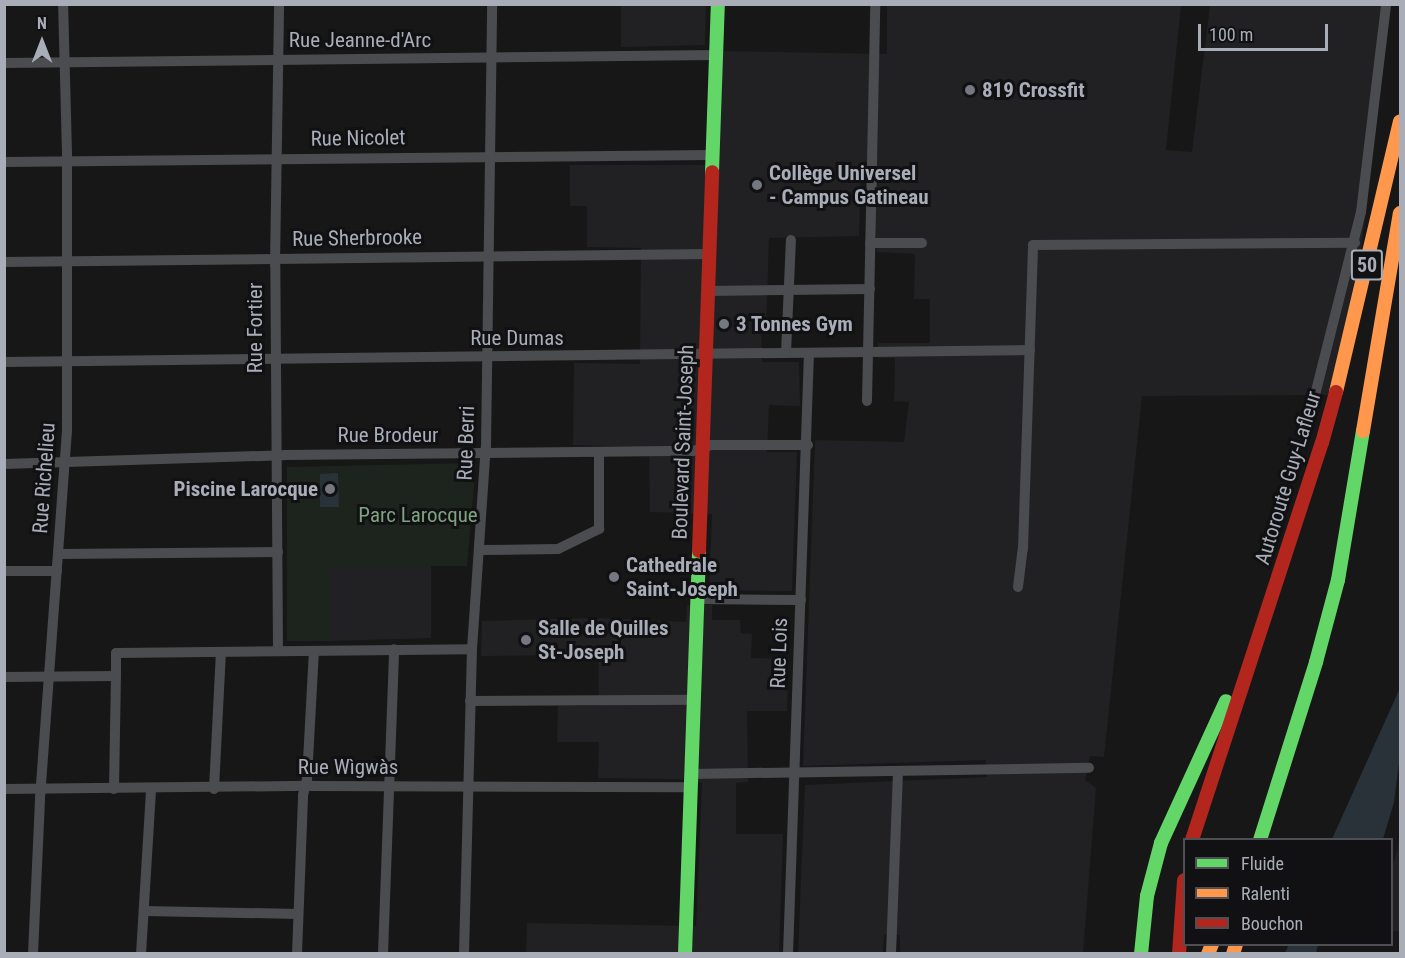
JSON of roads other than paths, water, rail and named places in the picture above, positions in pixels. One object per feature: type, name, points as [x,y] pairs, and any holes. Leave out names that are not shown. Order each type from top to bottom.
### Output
[{"type":"main road","name":"Boulevard Saint-Joseph","points":[[685,954],[718,4]]},
{"type":"main road","name":"Autoroute Guy-Lafleur","points":[[1193,838],[1210,778],[1273,599],[1332,408],[1401,122]]},
{"type":"main road","name":"50","points":[[1261,838],[1324,635],[1341,568],[1401,213]]},
{"type":"main road","points":[[1141,954],[1147,896],[1161,843],[1273,599]]},
{"type":"main road","points":[[1268,838],[1284,764]]},
{"type":"main road","points":[[1179,954],[1183,905]]},
{"type":"street","name":"Rue Richelieu","points":[[33,954],[40,789],[57,571],[68,362],[63,4]]},
{"type":"street","name":"Rue Fortier","points":[[278,651],[275,259],[279,4]]},
{"type":"street","name":"Rue Berri","points":[[464,954],[472,649],[486,454],[492,4]]},
{"type":"street","points":[[867,401],[875,4]]},
{"type":"street","points":[[1314,399],[1355,243],[1365,186],[1386,4]]},
{"type":"street","name":"Rue Jeanne-d'Arc","points":[[4,63],[716,55]]},
{"type":"street","name":"Rue Nicolet","points":[[4,162],[712,155]]},
{"type":"street","points":[[786,353],[790,240]]},
{"type":"street","points":[[870,243],[922,243]]},
{"type":"street","points":[[1018,587],[1023,549],[1033,245],[1355,243]]},
{"type":"street","name":"Rue Sherbrooke","points":[[4,262],[709,254]]},
{"type":"street","points":[[708,291],[870,290]]},
{"type":"street","name":"Rue Dumas","points":[[4,362],[1030,350]]},
{"type":"street","name":"Rue Lois","points":[[788,954],[809,353]]},
{"type":"street","name":"Rue Brodeur","points":[[4,464],[276,456],[693,451],[712,445],[807,445]]},
{"type":"street","points":[[480,550],[558,549],[599,529],[599,452]]},
{"type":"street","points":[[58,554],[278,552]]},
{"type":"street","points":[[4,571],[57,571]]},
{"type":"street","points":[[699,599],[801,600]]},
{"type":"street","points":[[114,789],[116,653],[472,649]]},
{"type":"street","points":[[383,954],[387,787],[394,650]]},
{"type":"street","points":[[297,954],[314,651]]},
{"type":"street","points":[[214,789],[221,652]]},
{"type":"street","points":[[4,677],[116,676]]},
{"type":"street","points":[[470,701],[695,700]]},
{"type":"street","name":"Rue Wìgwàs","points":[[4,789],[469,787],[692,780],[795,774],[1089,768]]},
{"type":"street","points":[[891,954],[898,772]]},
{"type":"street","points":[[141,954],[151,789]]},
{"type":"street","points":[[144,911],[298,914]]},
{"type":"place","name":"819 Crossfit","points":[[970,90]]},
{"type":"place","name":"Collège Universel - Campus Gatineau","points":[[757,185]]},
{"type":"place","name":"3 Tonnes Gym","points":[[724,324]]},
{"type":"place","name":"Piscine Larocque","points":[[330,489]]},
{"type":"place","name":"Cathedrale Saint-Joseph","points":[[614,577]]},
{"type":"place","name":"Salle de Quilles St-Joseph","points":[[526,640]]},
{"type":"park label","name":"Parc Larocque","points":[[418,515]]}]
